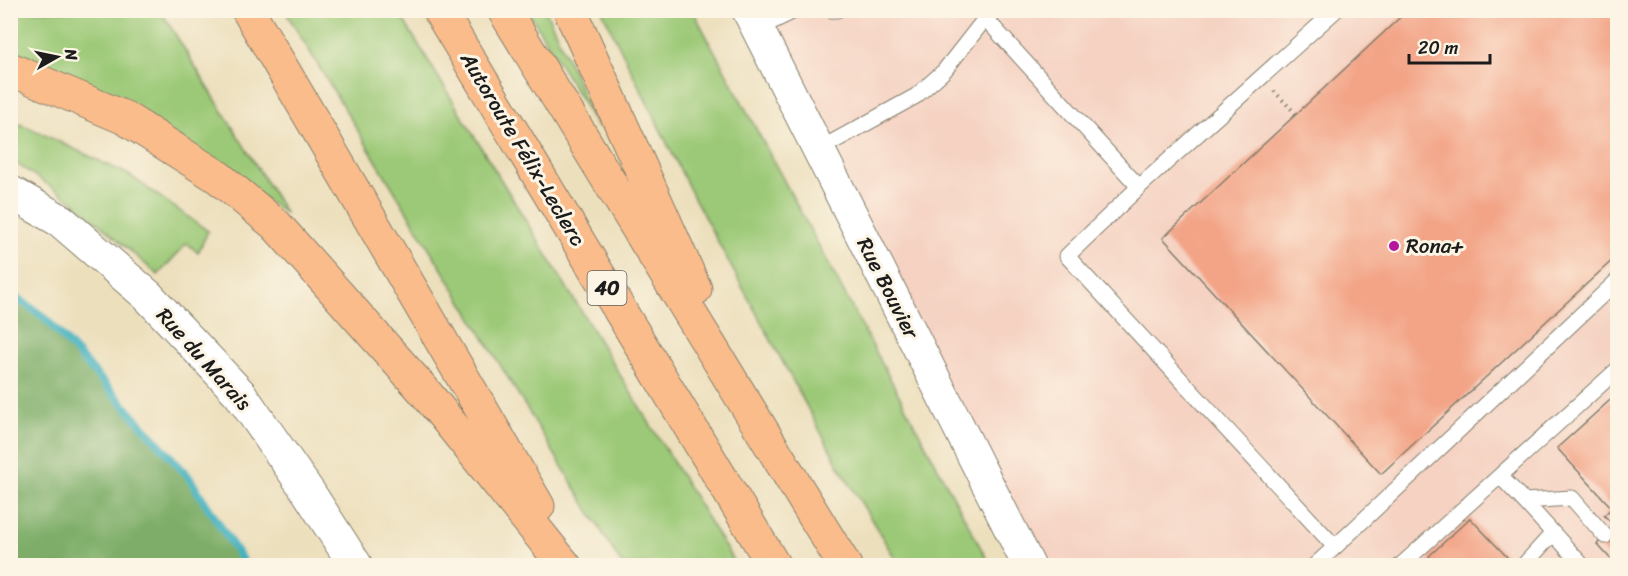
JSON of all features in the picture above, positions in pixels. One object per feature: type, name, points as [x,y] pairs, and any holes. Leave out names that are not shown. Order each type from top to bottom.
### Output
[{"type":"highway","points":[[247,10],[573,566]]},
{"type":"highway","name":"Autoroute Félix-Leclerc","points":[[439,10],[774,566]]},
{"type":"highway","points":[[504,10],[845,566]]},
{"type":"highway","points":[[570,10],[749,411]]},
{"type":"highway","points":[[10,69],[125,118],[218,177],[276,225],[425,392],[565,566]]},
{"type":"street","name":"Rue Bouvier","points":[[752,20],[1029,566]]},
{"type":"street","name":"Rue du Marais","points":[[10,192],[61,221],[148,296],[240,394],[309,493],[356,566]]},
{"type":"lane","points":[[752,20],[796,10]]},
{"type":"lane","points":[[830,10],[837,10]]},
{"type":"lane","points":[[1335,548],[1067,256],[1139,187],[1336,10]]},
{"type":"lane","points":[[818,150],[916,96],[944,70],[988,14],[1139,187]]},
{"type":"lane","points":[[1314,566],[1617,280]]},
{"type":"lane","points":[[1401,566],[1617,369]]},
{"type":"lane","points":[[1500,476],[1583,566]]},
{"type":"lane","points":[[1524,501],[1572,498],[1605,536]]},
{"type":"lane","points":[[1523,566],[1553,533]]},
{"type":"shaded area","points":[[748,11],[1617,11],[1617,565],[1029,565]]},
{"type":"green space","points":[[11,11],[161,11],[286,214],[126,101],[11,50]]},
{"type":"green space","points":[[285,11],[398,11],[736,565],[622,565]]},
{"type":"green space","points":[[528,11],[546,11],[598,128]]},
{"type":"green space","points":[[602,11],[693,11],[990,565],[899,565],[840,468],[692,194]]},
{"type":"green space","points":[[10,121],[28,127],[129,175],[208,231],[198,253],[187,243],[158,275],[74,202],[11,160]]},
{"type":"green space","points":[[11,293],[44,317],[188,476],[246,565],[11,565]]},
{"type":"building","name":"Rona+","points":[[1408,10],[1618,10],[1618,255],[1381,474],[1163,238]]},
{"type":"building","points":[[1618,393],[1617,566],[1597,544],[1615,527],[1604,515],[1612,508],[1557,448]]},
{"type":"building","points":[[1470,518],[1507,557],[1498,566],[1424,566],[1431,559],[1429,556]]},
{"type":"waterway","points":[[10,293],[44,317],[188,476],[246,566]]},
{"type":"place","name":"Rona+","points":[[1394,246]]}]
